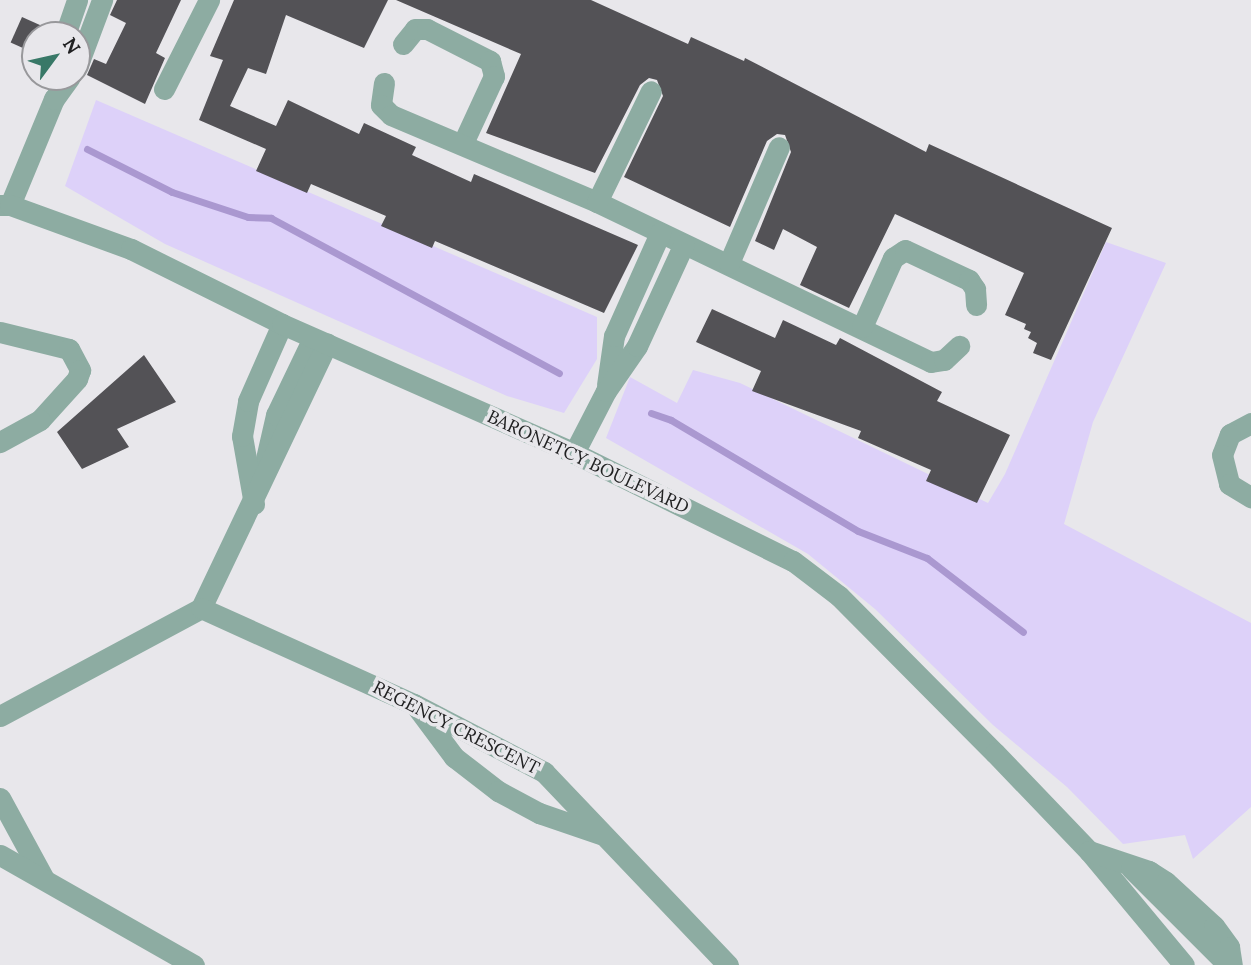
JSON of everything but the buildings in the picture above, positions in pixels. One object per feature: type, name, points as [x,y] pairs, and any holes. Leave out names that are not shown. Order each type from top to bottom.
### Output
[{"type":"street","points":[[69,21],[76,0]]},
{"type":"street","points":[[91,29],[102,0]]},
{"type":"street","points":[[164,89],[209,0]]},
{"type":"street","points":[[403,44],[415,29],[427,29],[490,61],[494,76],[463,144]]},
{"type":"street","points":[[384,83],[385,111],[597,202],[931,362],[944,360],[959,346]]},
{"type":"street","points":[[53,91],[54,99]]},
{"type":"street","points":[[5,205],[60,91]]},
{"type":"street","points":[[597,202],[651,91]]},
{"type":"street","points":[[729,263],[779,147]]},
{"type":"street","name":"BARONETCY BOULEVARD","points":[[5,205],[131,249],[282,324],[574,453],[793,561],[839,596],[1089,851],[1184,965]]},
{"type":"street","points":[[606,391],[614,336],[660,233]]},
{"type":"street","points":[[574,453],[606,391],[637,346],[684,244]]},
{"type":"street","points":[[862,327],[893,258],[905,250],[969,280],[975,289],[976,305]]},
{"type":"street","points":[[254,503],[242,436],[248,401],[282,324]]},
{"type":"street","points":[[0,332],[69,349],[80,370],[78,379],[40,420],[0,442]]},
{"type":"street","points":[[0,716],[201,608],[265,479],[268,439],[320,341]]},
{"type":"street","points":[[1251,423],[1230,434],[1222,455],[1229,484],[1251,497]]},
{"type":"street","name":"REGENCY CRESCENT","points":[[201,608],[414,704],[544,772],[728,965]]},
{"type":"street","points":[[414,704],[435,738],[498,791],[539,813],[604,835]]},
{"type":"street","points":[[0,798],[46,881]]},
{"type":"street","name":"BARONETCY BOULEVARD","points":[[1089,851],[1127,864],[1230,965]]},
{"type":"street","points":[[0,855],[194,965]]},
{"type":"shaded area","points":[[96,100],[597,317],[597,359],[564,413],[507,396],[165,244],[65,186]]},
{"type":"shaded area","points":[[1106,242],[1166,263],[1093,422],[1064,524],[1251,623],[1251,807],[1193,859],[1185,835],[1123,844],[1067,787],[993,725],[875,609],[808,554],[606,438],[630,377],[677,403],[693,370],[740,383],[988,503],[1005,474]]},
{"type":"waterway","points":[[87,149],[172,192],[248,217],[271,218],[559,373]]},
{"type":"waterway","points":[[651,413],[671,420],[858,531],[927,558],[1023,632]]}]
